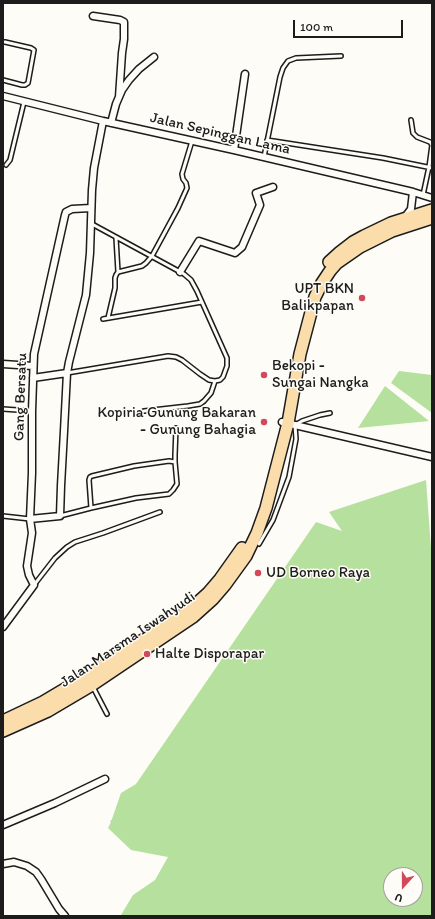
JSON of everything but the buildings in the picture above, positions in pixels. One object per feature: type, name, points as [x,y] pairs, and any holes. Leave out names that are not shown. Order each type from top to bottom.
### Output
[{"type":"highway","name":"Jalan Marsma Iswahyudi","points":[[402,223],[432,210]]},
{"type":"highway","name":"Jalan Marsma Iswahyudi","points":[[3,731],[48,711],[92,685],[193,617],[213,599],[235,573],[246,556],[262,519],[288,423],[292,362],[307,298],[316,278],[331,260],[353,242],[391,223],[402,223],[432,218]]},
{"type":"highway","name":"Jalan Marsma Iswahyudi","points":[[3,720],[43,702],[85,677],[176,619],[197,604],[208,593],[220,580],[239,553],[250,531],[288,423]]},
{"type":"street","points":[[93,16],[120,20],[124,22],[119,97],[111,123]]},
{"type":"street","points":[[119,97],[129,80],[139,69],[154,57]]},
{"type":"street","points":[[234,150],[245,74]]},
{"type":"street","name":"Jalan Sepinggan Lama","points":[[3,96],[111,123],[413,192],[432,198]]},
{"type":"street","points":[[30,519],[60,516],[67,373],[86,295],[90,253],[94,168],[103,121]]},
{"type":"street","points":[[180,272],[199,241],[235,253],[242,247],[260,205],[256,192],[273,187]]},
{"type":"street","points":[[402,223],[411,209],[413,192]]},
{"type":"street","name":"Gang Bersatu","points":[[34,585],[29,575],[27,566],[32,533],[30,519],[33,366],[66,212],[72,209],[91,208]]},
{"type":"street","points":[[3,364],[33,366]]},
{"type":"street","points":[[33,378],[67,373]]},
{"type":"street","points":[[288,423],[432,457]]},
{"type":"street","points":[[3,627],[34,585]]},
{"type":"street","points":[[3,825],[55,804],[105,779]]},
{"type":"street","points":[[3,864],[14,862],[27,866],[36,872],[58,909],[65,916]]},
{"type":"lane","points":[[3,42],[34,50],[28,83],[22,85],[3,80]]},
{"type":"lane","points":[[264,157],[283,68],[288,62],[296,58],[341,56]]},
{"type":"lane","points":[[6,165],[10,160],[24,102]]},
{"type":"lane","points":[[411,120],[413,134],[427,140],[432,145],[430,167],[422,195]]},
{"type":"lane","points":[[267,140],[430,167]]},
{"type":"lane","points":[[118,272],[142,266],[152,256],[178,208],[186,188],[186,183],[182,174],[192,141]]},
{"type":"lane","points":[[67,373],[176,356],[209,380],[220,380],[226,371],[227,358],[197,290],[191,280],[184,274],[152,256],[91,224]]},
{"type":"lane","points":[[108,318],[115,288],[115,278],[118,272],[116,238]]},
{"type":"lane","points":[[103,319],[202,302]]},
{"type":"lane","points":[[144,411],[200,404],[211,393],[216,381]]},
{"type":"lane","points":[[3,409],[32,411]]},
{"type":"lane","points":[[259,544],[273,520],[289,476],[296,439],[288,423],[330,413]]},
{"type":"lane","points":[[60,516],[136,498],[169,494],[177,484],[175,462],[176,428]]},
{"type":"lane","points":[[91,508],[90,477],[134,466],[169,461],[175,462]]},
{"type":"lane","points":[[34,585],[61,551],[75,542],[160,512]]},
{"type":"lane","points":[[3,516],[30,519]]},
{"type":"lane","points":[[92,685],[107,714]]},
{"type":"green space","points":[[399,371],[432,375],[432,413],[391,383]]},
{"type":"green space","points":[[385,386],[429,421],[358,428]]},
{"type":"green space","points":[[426,480],[432,562],[432,916],[122,916],[121,915],[133,895],[155,880],[168,857],[131,850],[108,828],[121,793],[136,784],[316,522],[342,531],[329,512]]},
{"type":"place","name":"UPT BKN Balikpapan","points":[[362,298]]},
{"type":"place","name":"Bekopi - Sungai Nangka","points":[[264,375]]},
{"type":"place","name":"Kopiria Gunung Bakaran - Gunung Bahagia","points":[[264,422]]},
{"type":"place","name":"UD Borneo Raya","points":[[258,573]]},
{"type":"place","name":"Halte Disporapar","points":[[147,654]]}]
